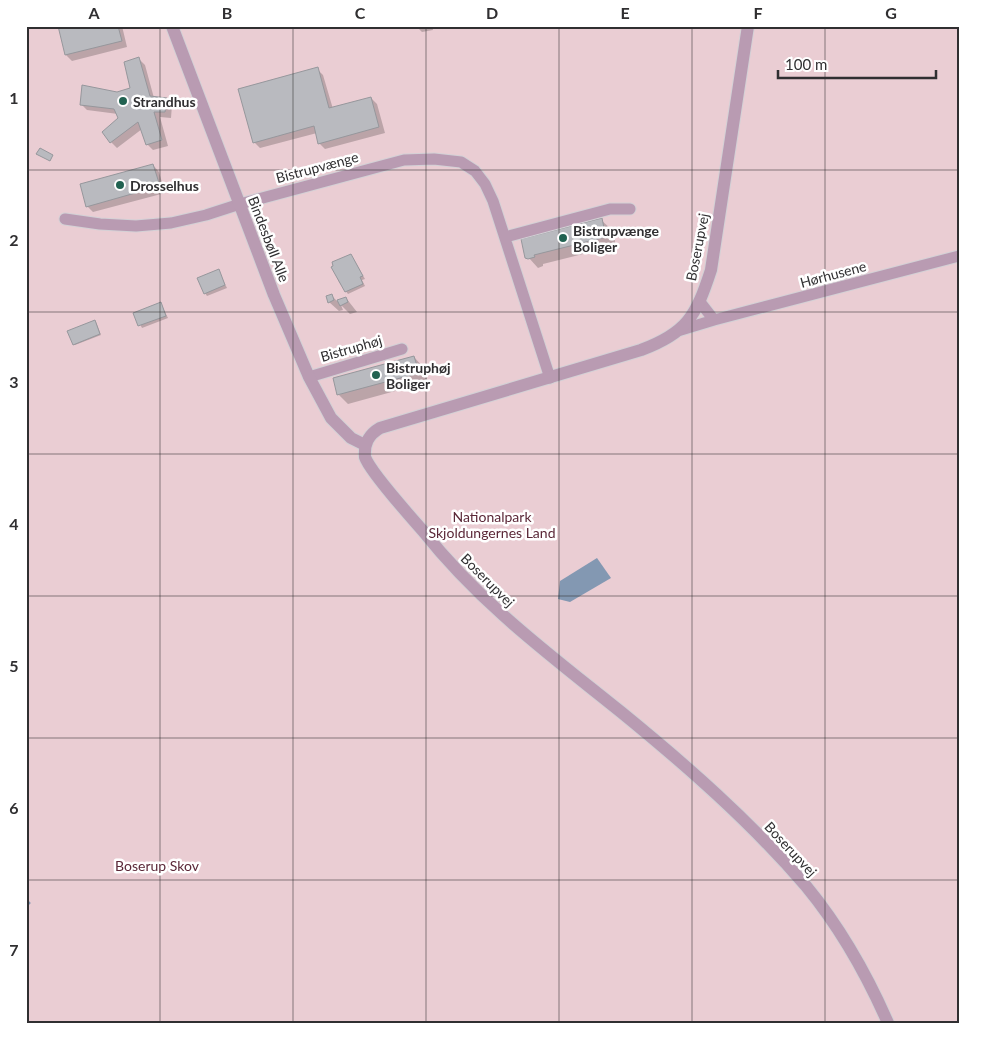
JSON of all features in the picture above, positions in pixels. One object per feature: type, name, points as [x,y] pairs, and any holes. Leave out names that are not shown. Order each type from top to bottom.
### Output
[{"type":"street","name":"Bindesbøll Alle","points":[[172,26],[274,295],[310,377],[331,418],[351,438],[365,445]]},
{"type":"street","name":"Boserupvej","points":[[748,26],[711,270],[700,302],[681,330],[661,342],[641,350],[380,428],[371,434],[365,445],[366,461],[444,558],[492,606],[529,640],[622,713],[756,832],[807,887],[840,935],[875,993],[888,1023]]},
{"type":"street","name":"Bistrupvænge","points":[[65,219],[127,226],[171,223],[404,160],[434,159],[461,162],[475,171],[485,184],[493,200],[550,378]]},
{"type":"street","points":[[505,237],[610,209],[630,209]]},
{"type":"street","name":"Hørhusene","points":[[681,330],[959,256]]},
{"type":"street","points":[[700,302],[714,320]]},
{"type":"street","name":"Bistruphøj","points":[[310,377],[402,349]]},
{"type":"green space","name":"Nationalpark Skjoldungernes Land","points":[[26,26],[959,26],[959,1023],[26,1023]]},
{"type":"water","points":[[597,558],[611,578],[570,602],[558,599],[560,581]]},
{"type":"building","points":[[58,26],[118,26],[122,41],[65,55]]},
{"type":"building","name":"Strandhus","points":[[139,57],[150,96],[167,98],[165,112],[154,112],[162,140],[146,145],[138,122],[110,143],[102,132],[118,118],[114,109],[80,105],[82,85],[117,92],[130,88],[124,62]]},
{"type":"building","points":[[318,67],[329,108],[371,97],[379,127],[318,144],[314,126],[253,143],[238,89]]},
{"type":"building","points":[[40,148],[53,155],[50,161],[36,154]]},
{"type":"building","name":"Drosselhus","points":[[153,164],[160,186],[86,207],[80,184]]},
{"type":"building","name":"Bistrupvænge Boliger","points":[[602,218],[604,228],[606,227],[606,237],[534,255],[535,257],[528,259],[525,258],[521,239]]},
{"type":"building","points":[[351,254],[363,276],[360,277],[363,284],[345,292],[331,267],[333,266],[332,262]]},
{"type":"building","points":[[219,269],[225,285],[204,294],[197,278]]},
{"type":"building","points":[[332,294],[334,300],[328,303],[326,296]]},
{"type":"building","points":[[346,297],[348,302],[340,306],[337,300]]},
{"type":"building","points":[[161,302],[166,316],[138,326],[133,313]]},
{"type":"building","points":[[95,320],[100,334],[73,345],[67,331]]},
{"type":"building","name":"Bistruphøj Boliger","points":[[414,356],[419,373],[337,395],[333,378]]},
{"type":"place","name":"Strandhus","points":[[123,101]]},
{"type":"place","name":"Drosselhus","points":[[120,185]]},
{"type":"place","name":"Bistrupvænge Boliger","points":[[563,238]]},
{"type":"place","name":"Bistruphøj Boliger","points":[[376,375]]},
{"type":"park label","name":"Boserup Skov","points":[[157,865]]}]
